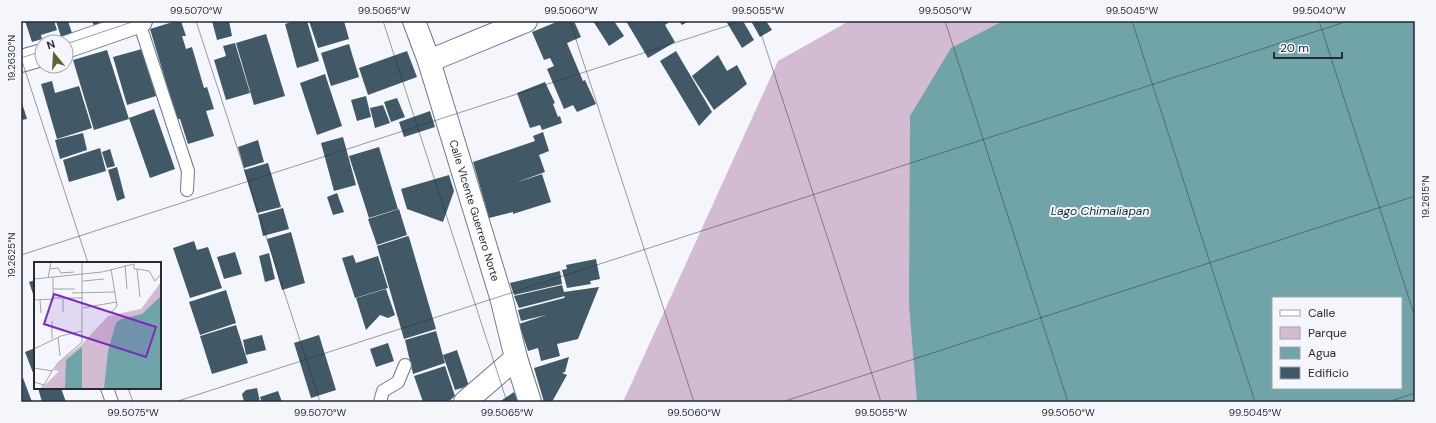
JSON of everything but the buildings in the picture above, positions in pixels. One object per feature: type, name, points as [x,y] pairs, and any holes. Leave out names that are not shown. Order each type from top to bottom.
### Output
[{"type":"street","points":[[74,44],[140,21]]},
{"type":"street","name":"Calle VIcente Guerrero Norte","points":[[414,21],[429,61],[501,297],[516,358],[530,402]]},
{"type":"street","points":[[429,61],[526,21]]},
{"type":"street","points":[[465,402],[516,358]]},
{"type":"lane","points":[[140,21],[188,171],[187,190]]},
{"type":"lane","points":[[380,402],[383,391],[398,382],[405,365]]},
{"type":"lane","points":[[107,389],[112,402]]},
{"type":"green space","name":"Lago Chimaliapan","points":[[849,21],[1415,21],[1415,402],[623,402],[778,61]]},
{"type":"water","name":"Lago Chimaliapan","points":[[1003,21],[1415,21],[1415,402],[917,402],[909,304],[910,116],[951,48]]}]
